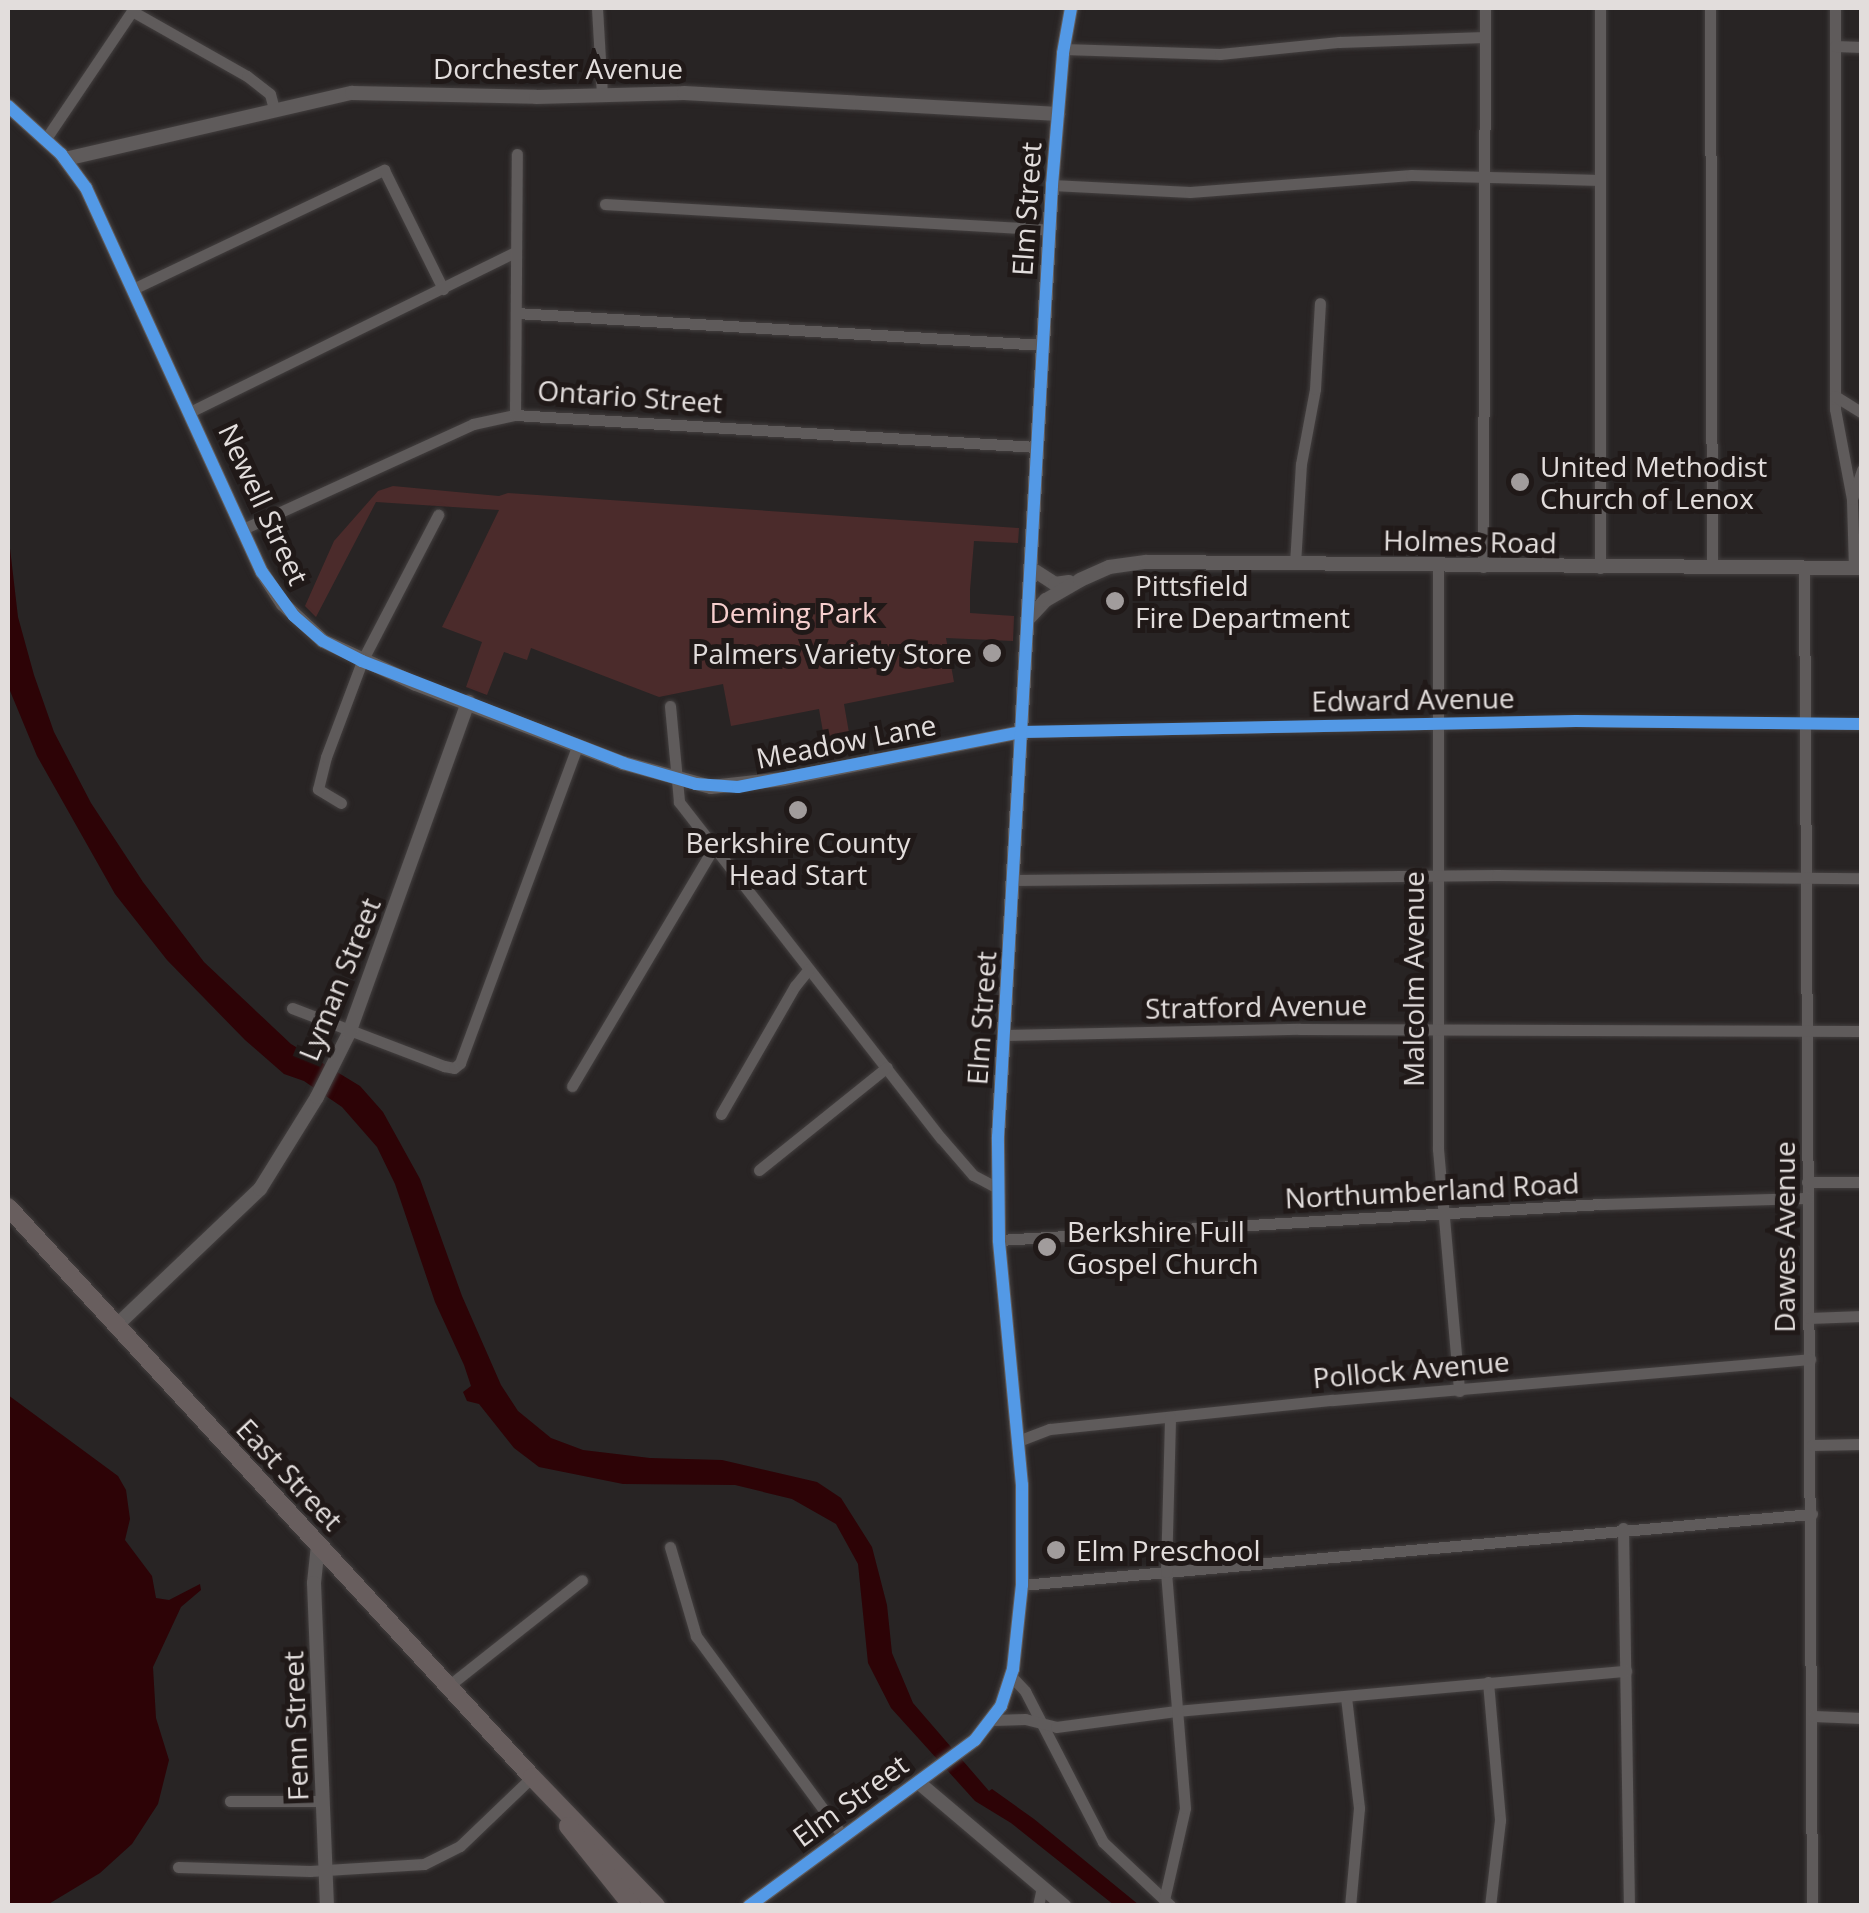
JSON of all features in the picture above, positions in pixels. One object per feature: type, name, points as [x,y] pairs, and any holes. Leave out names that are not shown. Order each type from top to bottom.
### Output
[{"type":"highway","name":"East Street","points":[[8,1207],[451,1684],[532,1778],[632,1906]]},
{"type":"highway","name":"East Street","points":[[532,1778],[656,1906]]},
{"type":"street","points":[[598,8],[602,96]]},
{"type":"street","name":"Elm Street","points":[[748,1906],[965,1748],[993,1720],[1012,1676],[1022,1585],[1018,1441],[996,1187],[1052,185],[1063,48],[1071,8]]},
{"type":"street","points":[[1483,567],[1484,8]]},
{"type":"street","points":[[1600,8],[1600,568]]},
{"type":"street","points":[[1710,8],[1712,568]]},
{"type":"street","points":[[1835,8],[1836,396],[1858,568]]},
{"type":"street","points":[[45,140],[133,9],[247,76],[270,94],[274,109]]},
{"type":"street","points":[[1063,48],[1206,54],[1355,41],[1484,36]]},
{"type":"street","points":[[1835,46],[1862,47]]},
{"type":"street","name":"Dorchester Avenue","points":[[64,158],[352,93],[684,93],[1058,114]]},
{"type":"street","name":"Newell Street","points":[[8,106],[64,158],[86,188],[192,411],[243,529],[272,588],[294,616],[323,641],[362,661],[577,746],[679,781]]},
{"type":"street","points":[[515,415],[516,154]]},
{"type":"street","points":[[135,288],[384,170],[443,289]]},
{"type":"street","points":[[1052,185],[1190,192],[1411,176],[1600,180]]},
{"type":"street","points":[[605,204],[1050,230]]},
{"type":"street","points":[[192,411],[515,252]]},
{"type":"street","points":[[1295,564],[1301,464],[1314,389],[1320,303]]},
{"type":"street","points":[[516,313],[1043,345]]},
{"type":"street","points":[[1836,396],[1862,413]]},
{"type":"street","name":"Ontario Street","points":[[243,529],[472,424],[515,415],[1038,447]]},
{"type":"street","points":[[1852,499],[1862,470]]},
{"type":"street","points":[[341,804],[322,795],[318,782],[362,661],[438,514]]},
{"type":"street","name":"Holmes Road","points":[[1028,619],[1046,600],[1080,580],[1109,567],[1146,562],[1858,568]]},
{"type":"street","name":"Malcolm Avenue","points":[[1438,566],[1438,1149],[1459,1391]]},
{"type":"street","name":"Dawes Avenue","points":[[1804,568],[1812,1906]]},
{"type":"street","name":"Holmes Road","points":[[1032,569],[1054,584],[1080,580]]},
{"type":"street","name":"Lyman Street","points":[[116,1326],[260,1189],[317,1097],[348,1033],[468,702]]},
{"type":"street","points":[[670,706],[679,802],[972,1175],[996,1187]]},
{"type":"street","name":"Edward Avenue","points":[[1021,732],[1437,724],[1862,724]]},
{"type":"street","name":"Meadow Lane","points":[[679,781],[738,787],[1021,732]]},
{"type":"street","points":[[292,1008],[348,1033],[453,1068],[466,1046],[577,746]]},
{"type":"street","points":[[572,1086],[713,849]]},
{"type":"street","points":[[1014,880],[1862,878]]},
{"type":"street","points":[[721,1114],[795,986],[810,969]]},
{"type":"street","name":"Stratford Avenue","points":[[1004,1035],[1862,1031]]},
{"type":"street","points":[[760,1170],[887,1066]]},
{"type":"street","points":[[1807,1182],[1862,1182]]},
{"type":"street","name":"Northumberland Road","points":[[1000,1240],[1808,1198]]},
{"type":"street","points":[[1809,1318],[1862,1316]]},
{"type":"street","name":"Pollock Avenue","points":[[1018,1441],[1050,1430],[1170,1417],[1810,1359]]},
{"type":"street","points":[[1168,1903],[1185,1820],[1166,1572],[1170,1417]]},
{"type":"street","points":[[1812,1444],[1862,1444]]},
{"type":"street","points":[[1022,1585],[1812,1514]]},
{"type":"street","points":[[1623,1528],[1629,1906]]},
{"type":"street","name":"Fenn Street","points":[[318,1545],[314,1583],[327,1906]]},
{"type":"street","points":[[670,1547],[696,1636],[842,1835]]},
{"type":"street","points":[[451,1684],[582,1580]]},
{"type":"street","points":[[993,1720],[1022,1719],[1056,1728],[1176,1711],[1626,1671]]},
{"type":"street","points":[[1012,1676],[1025,1690],[1039,1724],[1103,1842],[1168,1903]]},
{"type":"street","points":[[1488,1682],[1500,1820],[1490,1906]]},
{"type":"street","points":[[1346,1697],[1360,1830],[1350,1906]]},
{"type":"street","points":[[1812,1716],[1862,1718]]},
{"type":"street","points":[[178,1867],[402,1868],[446,1856],[532,1778]]},
{"type":"street","points":[[924,1778],[1064,1906]]},
{"type":"street","points":[[230,1801],[323,1802]]},
{"type":"street","points":[[1038,1906],[1042,1887]]},
{"type":"green space","name":"Deming Park","points":[[393,486],[1019,528],[1018,543],[974,541],[970,590],[970,613],[1014,616],[1013,641],[946,638],[954,682],[844,704],[852,750],[827,755],[819,709],[731,726],[723,684],[659,697],[531,648],[527,660],[504,652],[487,695],[466,687],[482,642],[442,627],[499,510],[376,502],[316,617],[305,606],[334,541],[378,491]]},
{"type":"shaded area","points":[[8,531],[18,617],[34,675],[54,732],[91,803],[143,882],[204,962],[291,1044],[360,1086],[383,1112],[420,1179],[462,1296],[501,1385],[518,1411],[551,1438],[583,1450],[650,1458],[722,1460],[817,1482],[841,1498],[872,1547],[887,1605],[892,1653],[913,1703],[989,1791],[992,1789],[1034,1819],[1139,1905],[1114,1905],[1011,1823],[975,1801],[891,1708],[868,1663],[858,1564],[836,1524],[792,1499],[735,1485],[623,1484],[539,1467],[514,1448],[479,1404],[467,1401],[463,1392],[471,1386],[464,1365],[435,1302],[395,1184],[377,1147],[342,1107],[304,1081],[284,1074],[245,1040],[167,960],[115,894],[37,756],[8,686]]},
{"type":"shaded area","points":[[8,1395],[118,1476],[126,1490],[130,1519],[125,1540],[152,1576],[156,1598],[169,1600],[200,1584],[201,1590],[181,1607],[153,1667],[156,1718],[169,1760],[158,1804],[132,1844],[100,1873],[47,1905],[8,1905]]},
{"type":"cycle path","points":[[749,1906],[975,1740],[1001,1706],[1013,1669],[1022,1585],[1022,1485],[999,1240],[998,1137],[1052,185],[1063,53],[1071,8]]},
{"type":"cycle path","points":[[8,106],[61,154],[86,188],[262,572],[294,616],[323,641],[362,661],[623,763],[696,784],[738,787],[1021,732],[1576,721],[1862,724]]},
{"type":"place","name":"United Methodist Church of Lenox","points":[[1520,482]]},
{"type":"place","name":"Pittsfield Fire Department","points":[[1115,601]]},
{"type":"place","name":"Palmers Variety Store","points":[[992,653]]},
{"type":"place","name":"Berkshire County Head Start","points":[[798,810]]},
{"type":"place","name":"Berkshire Full Gospel Church","points":[[1047,1247]]},
{"type":"place","name":"Elm Preschool","points":[[1056,1550]]}]
